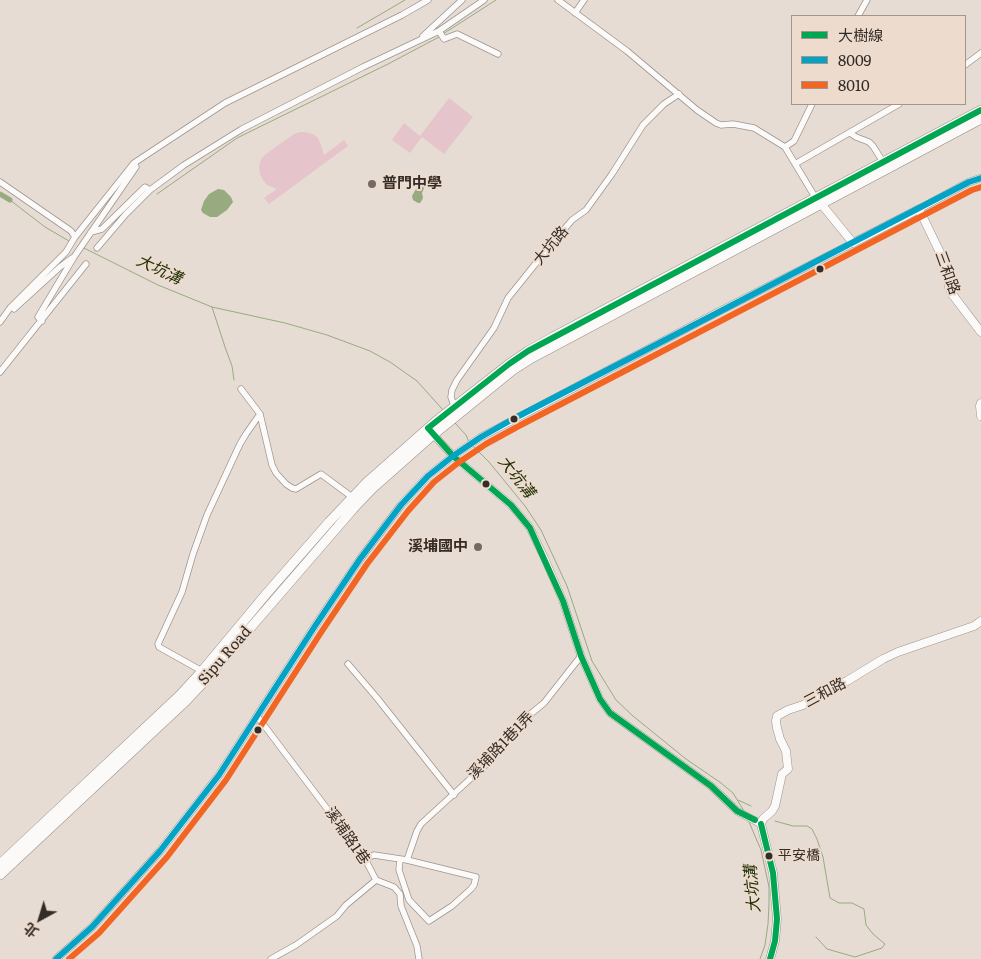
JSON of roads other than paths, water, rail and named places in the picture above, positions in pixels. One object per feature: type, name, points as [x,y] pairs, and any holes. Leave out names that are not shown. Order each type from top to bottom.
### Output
[{"type":"main road","points":[[818,200],[883,162],[981,110]]},
{"type":"main road","points":[[818,200],[981,119]]},
{"type":"main road","name":"Sipu Road","points":[[0,864],[180,695],[267,593],[367,482],[457,410],[532,358],[818,200]]},
{"type":"main road","points":[[818,200],[853,244],[920,209]]},
{"type":"main road","name":"三和路","points":[[920,209],[946,265],[949,287],[952,294],[981,332]]},
{"type":"main road","points":[[981,403],[981,416]]},
{"type":"main road","name":"Sipu Road","points":[[0,875],[186,701],[352,509],[431,431]]},
{"type":"main road","name":"三和路","points":[[758,822],[772,811],[782,774],[788,769],[786,750],[777,728],[777,716],[827,693],[898,652],[974,626],[981,621]]},
{"type":"main road","points":[[758,822],[773,873],[777,919],[770,959]]},
{"type":"street","points":[[0,322],[10,308],[66,252],[134,163],[224,104],[402,15],[428,0]]},
{"type":"street","points":[[417,41],[462,0]]},
{"type":"street","points":[[97,248],[126,214],[150,190],[184,165],[242,129],[439,30],[484,0]]},
{"type":"street","points":[[558,0],[627,51],[716,123],[754,128],[785,148],[818,200]]},
{"type":"street","points":[[575,13],[584,0]]},
{"type":"street","points":[[859,15],[867,0]]},
{"type":"street","points":[[439,30],[444,38],[458,34],[498,54]]},
{"type":"street","points":[[966,64],[981,52]]},
{"type":"street","name":"大坑路","points":[[457,410],[451,397],[456,380],[494,328],[508,298],[572,220],[586,210],[612,174],[643,125],[664,104],[679,94]]},
{"type":"street","points":[[785,148],[794,141],[812,105]]},
{"type":"street","points":[[795,164],[897,105]]},
{"type":"street","points":[[850,132],[856,137],[869,142],[883,162]]},
{"type":"street","points":[[42,321],[38,317],[74,257],[136,167],[134,163]]},
{"type":"street","points":[[920,209],[969,182],[981,178]]},
{"type":"street","points":[[0,182],[76,237]]},
{"type":"street","points":[[91,232],[102,229],[145,188],[150,190]]},
{"type":"street","points":[[56,959],[92,927],[160,851],[218,775],[315,626],[383,527],[428,476],[480,437],[853,244]]},
{"type":"street","points":[[10,308],[14,309],[60,267],[74,257]]},
{"type":"street","points":[[0,372],[86,264]]},
{"type":"street","points":[[241,389],[260,414],[272,465],[276,473],[286,484],[296,489],[321,474],[352,497]]},
{"type":"street","points":[[202,671],[159,647],[158,644],[182,592],[207,515],[240,444],[260,414]]},
{"type":"street","points":[[431,431],[453,456],[511,505],[530,528],[563,601],[581,656],[600,699],[610,713],[711,786],[737,811],[758,822]]},
{"type":"street","name":"溪埔路1巷1弄","points":[[365,859],[374,855],[404,860],[471,875],[476,877],[471,889],[452,906],[429,921],[409,900],[399,870],[404,860],[417,831],[421,824],[493,758],[522,721],[544,703],[581,656]]},
{"type":"street","points":[[348,664],[454,795]]},
{"type":"street","name":"溪埔路1巷","points":[[257,716],[365,859],[376,880],[394,887],[400,894],[400,906],[417,946],[419,959]]},
{"type":"street","points":[[271,959],[296,945],[337,916],[376,880]]},
{"type":"waterway","points":[[357,28],[405,0]]},
{"type":"waterway","points":[[443,34],[496,0]]},
{"type":"waterway","points":[[157,194],[237,138],[439,37]]},
{"type":"waterway","name":"大坑溝","points":[[0,194],[10,200]]},
{"type":"waterway","name":"大坑溝","points":[[10,200],[45,227],[69,241]]},
{"type":"waterway","name":"大坑溝","points":[[84,248],[158,285],[212,307],[285,323],[327,335],[370,351],[417,381],[444,411]]},
{"type":"waterway","points":[[212,307],[232,366],[234,380]]},
{"type":"waterway","name":"大坑溝","points":[[455,423],[466,435],[469,442]]},
{"type":"waterway","name":"大坑溝","points":[[473,446],[489,462],[525,506],[541,530],[567,586],[592,661],[616,700],[686,759],[733,793],[744,811]]},
{"type":"waterway","points":[[738,800],[751,806]]},
{"type":"waterway","points":[[775,821],[793,826],[807,826],[812,829],[823,857],[830,898],[839,903],[852,903],[864,909],[866,925],[885,944],[882,948],[855,957],[827,949],[816,937]]},
{"type":"waterway","name":"大坑溝","points":[[749,822],[761,850],[769,887],[768,924],[765,945],[760,959]]},
{"type":"place","name":"普門中學","points":[[372,184]]},
{"type":"place","name":"溪埔國中","points":[[478,547]]},
{"type":"place","name":"平安橋","points":[[769,856]]}]
